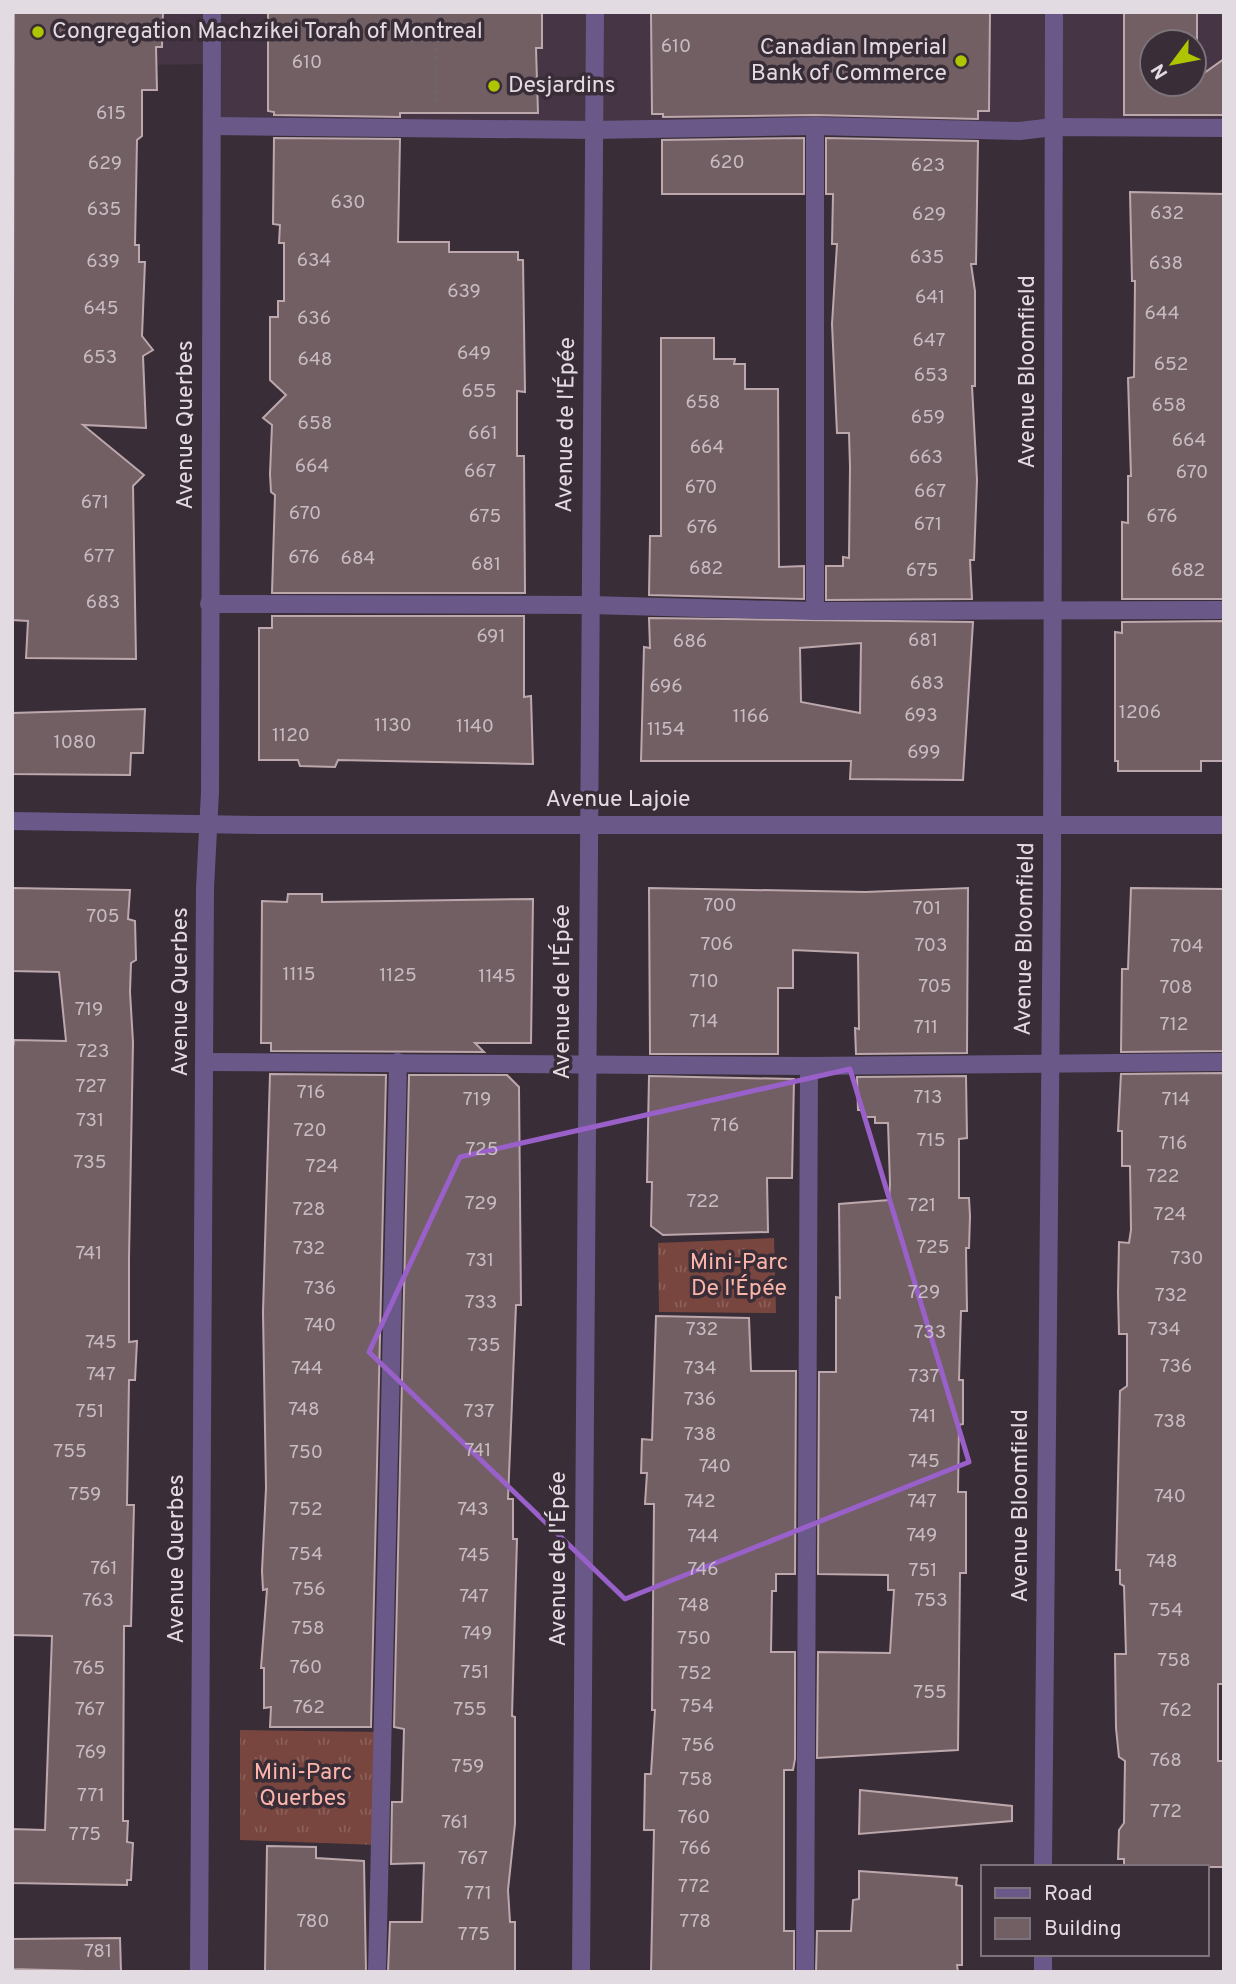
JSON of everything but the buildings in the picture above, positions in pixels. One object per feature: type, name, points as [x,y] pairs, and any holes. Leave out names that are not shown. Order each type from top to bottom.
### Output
[{"type":"street","name":"Avenue Querbes","points":[[199,1972],[205,888],[209,823],[212,12]]},
{"type":"street","name":"Avenue de l'Épée","points":[[581,1972],[595,12]]},
{"type":"street","name":"Avenue Bloomfield","points":[[1043,1865],[1052,824],[1054,12]]},
{"type":"street","points":[[213,126],[593,130],[815,126],[1020,131],[1053,127],[1224,128]]},
{"type":"street","points":[[815,126],[816,611]]},
{"type":"street","points":[[209,604],[590,605],[816,611],[1224,610]]},
{"type":"street","name":"Avenue Lajoie","points":[[12,821],[1224,825]]},
{"type":"street","points":[[205,1062],[587,1062],[809,1066],[1224,1062]]},
{"type":"street","points":[[377,1972],[398,1062]]},
{"type":"street","points":[[805,1972],[809,1066]]},
{"type":"path","points":[[436,12],[436,127]]},
{"type":"highlighted area","points":[[850,1069],[969,1462],[625,1599],[369,1352],[460,1157]]},
{"type":"shaded area","points":[[12,12],[1224,12],[1224,128],[213,126],[212,64],[12,67]]},
{"type":"green space","name":"Mini-Parc De l'Épée","points":[[774,1238],[776,1313],[659,1312],[658,1243]]},
{"type":"green space","name":"Mini-Parc Querbes","points":[[240,1730],[382,1732],[378,1845],[240,1840]]},
{"type":"place","name":"Congregation Machzikei Torah of Montreal","points":[[38,32]]},
{"type":"place","name":"Canadian Imperial Bank of Commerce","points":[[961,61]]},
{"type":"place","name":"Desjardins","points":[[494,86]]}]
